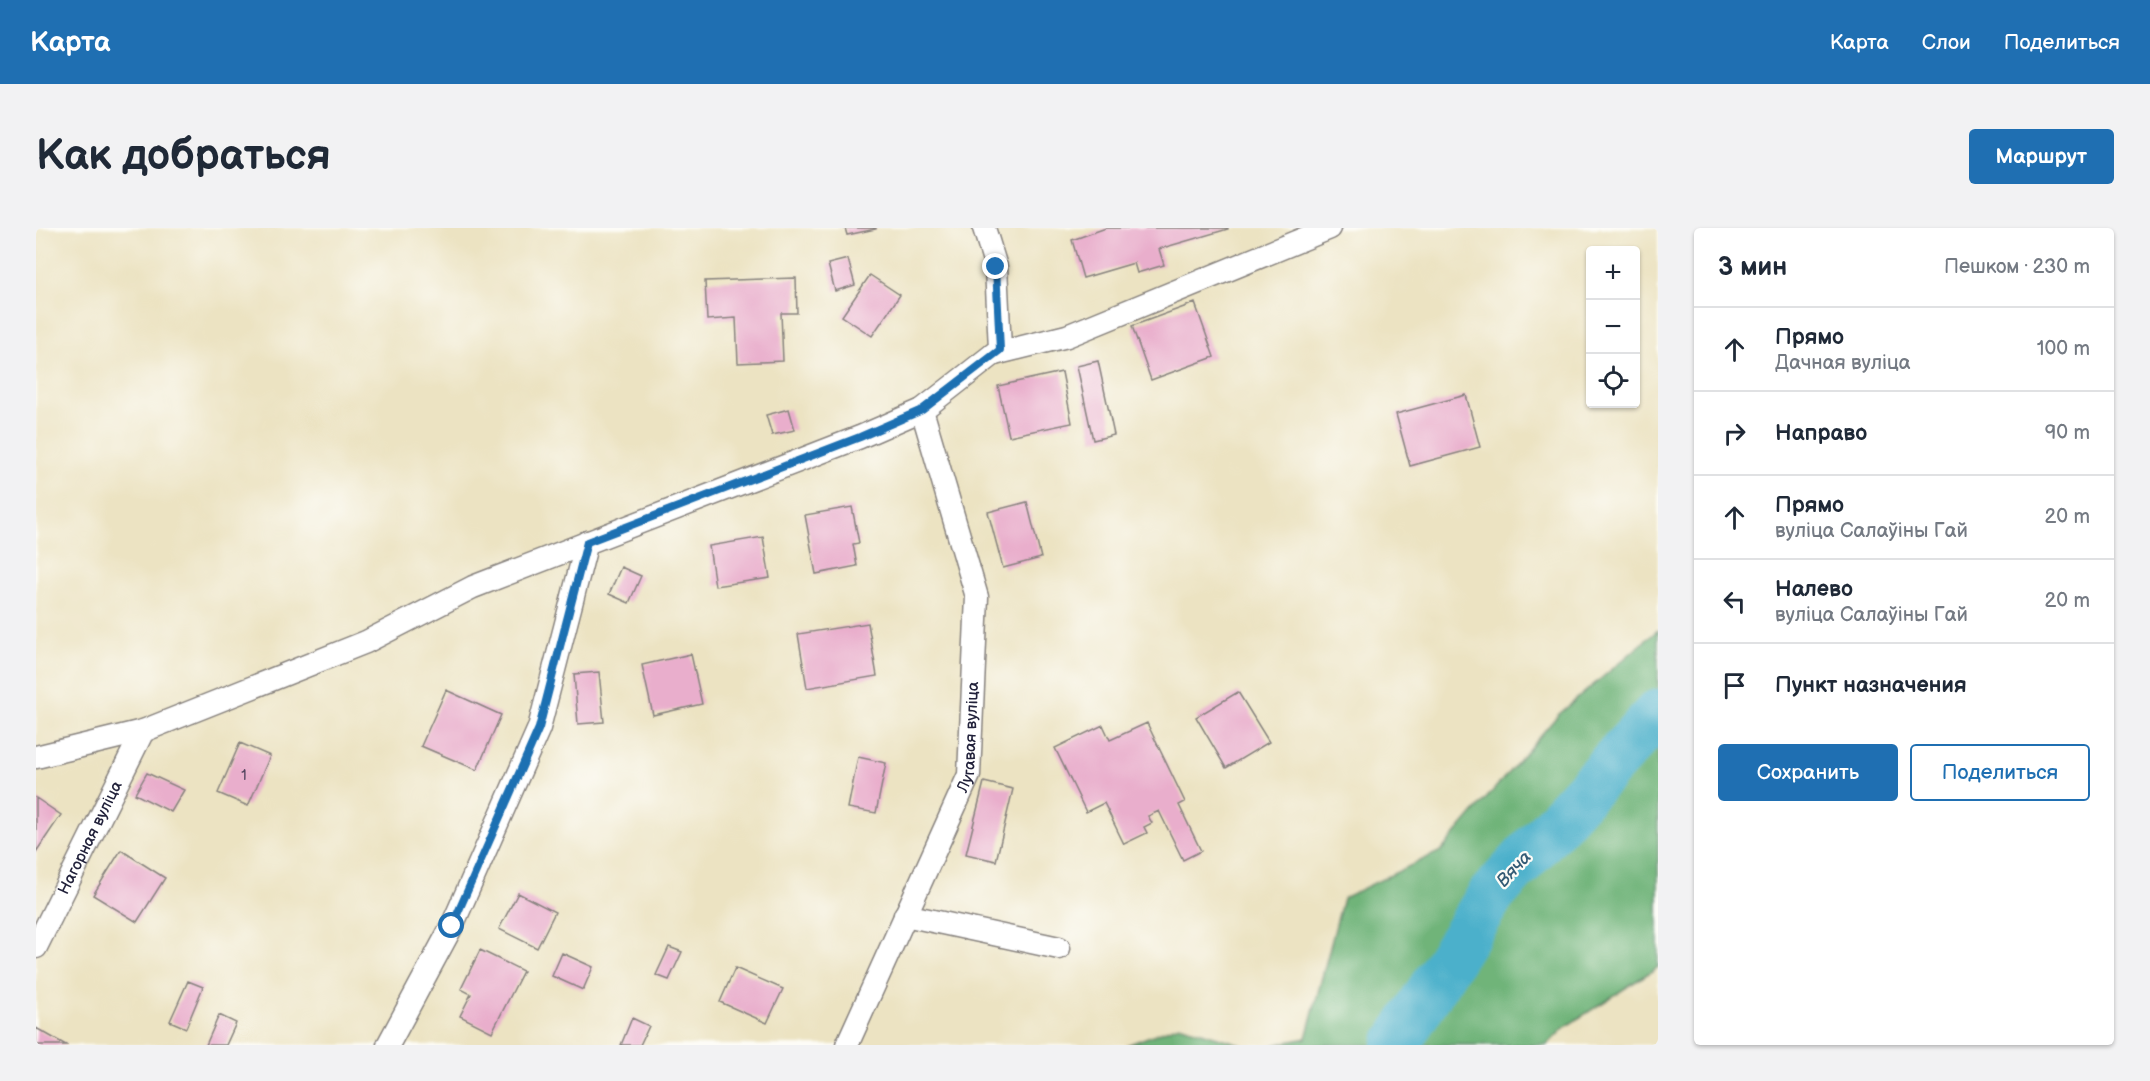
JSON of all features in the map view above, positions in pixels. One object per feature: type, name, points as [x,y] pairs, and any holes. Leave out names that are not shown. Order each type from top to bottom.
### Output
[{"type":"street","points":[[36,757],[143,731],[366,642],[472,587],[860,437],[922,410],[1000,350],[996,267],[984,228]]},
{"type":"street","points":[[994,354],[1067,336],[1330,228]]},
{"type":"street","name":"Лугавая вуліца","points":[[847,1045],[969,775],[976,597],[922,410]]},
{"type":"street","points":[[388,1045],[452,926],[539,728],[587,542]]},
{"type":"street","name":"Нагорная вуліца","points":[[36,947],[143,731]]},
{"type":"street","points":[[905,915],[1059,948]]},
{"type":"green space","points":[[1658,630],[1658,967],[1565,1027],[1547,1045],[1273,1045],[1306,1038],[1343,898],[1441,851],[1558,715]]},
{"type":"green space","points":[[1179,1025],[1243,1045],[1127,1045]]},
{"type":"building","points":[[845,228],[876,228],[876,229],[847,235]]},
{"type":"building","points":[[1106,228],[1228,229],[1159,249],[1164,265],[1137,273],[1134,263],[1083,278],[1072,240]]},
{"type":"building","points":[[848,259],[855,285],[835,291],[828,264]]},
{"type":"building","points":[[870,275],[900,295],[872,336],[842,316]]},
{"type":"building","points":[[796,278],[797,313],[781,313],[783,361],[738,363],[736,318],[707,320],[705,281]]},
{"type":"building","points":[[1195,303],[1214,357],[1151,380],[1132,326]]},
{"type":"building","points":[[1098,361],[1114,435],[1093,440],[1077,366]]},
{"type":"building","points":[[1062,372],[1072,423],[1009,436],[998,386]]},
{"type":"building","points":[[1466,395],[1480,447],[1410,466],[1396,414]]},
{"type":"building","points":[[789,409],[795,430],[772,435],[766,415]]},
{"type":"building","points":[[1027,502],[1041,558],[1003,568],[988,512]]},
{"type":"building","points":[[852,507],[859,543],[853,544],[857,566],[816,574],[805,515]]},
{"type":"building","points":[[763,537],[770,578],[715,586],[709,546]]},
{"type":"building","points":[[621,567],[641,576],[629,603],[609,594]]},
{"type":"building","points":[[868,623],[877,676],[807,688],[798,634]]},
{"type":"building","points":[[691,654],[702,704],[653,715],[642,665]]},
{"type":"building","points":[[599,672],[604,722],[578,724],[574,674]]},
{"type":"building","points":[[446,690],[501,715],[477,770],[421,746]]},
{"type":"building","points":[[1238,692],[1269,742],[1226,768],[1196,717]]},
{"type":"building","points":[[1147,723],[1185,802],[1179,805],[1201,851],[1183,860],[1159,811],[1148,816],[1152,823],[1144,827],[1147,833],[1124,844],[1104,803],[1086,812],[1055,748],[1103,725],[1110,740]]},
{"type":"building","points":[[240,743],[270,756],[248,806],[218,793]]},
{"type":"building","points":[[858,757],[886,763],[876,813],[848,808]]},
{"type":"building","points":[[147,773],[184,790],[171,812],[135,794]]},
{"type":"building","points":[[984,782],[1013,789],[996,861],[966,854]]},
{"type":"building","points":[[36,798],[61,815],[36,852]]},
{"type":"building","points":[[121,850],[165,878],[137,922],[93,895]]},
{"type":"building","points":[[518,893],[555,912],[537,948],[499,929]]},
{"type":"building","points":[[669,947],[682,952],[669,980],[656,975]]},
{"type":"building","points":[[480,950],[523,971],[492,1032],[460,1016],[471,994],[461,989]]},
{"type":"building","points":[[562,953],[593,967],[583,990],[552,976]]},
{"type":"building","points":[[735,968],[783,989],[767,1023],[720,1002]]},
{"type":"building","points":[[188,981],[203,987],[186,1028],[170,1021]]},
{"type":"building","points":[[219,1015],[236,1023],[226,1045],[206,1045]]},
{"type":"building","points":[[632,1018],[649,1026],[640,1045],[621,1045]]},
{"type":"building","points":[[36,1028],[66,1045],[36,1045]]},
{"type":"waterway","name":"Вяча","points":[[1396,1045],[1491,895],[1658,713]]},
{"type":"route","points":[[452,926],[539,728],[587,542],[860,437],[922,410],[1000,350],[996,267]]}]
